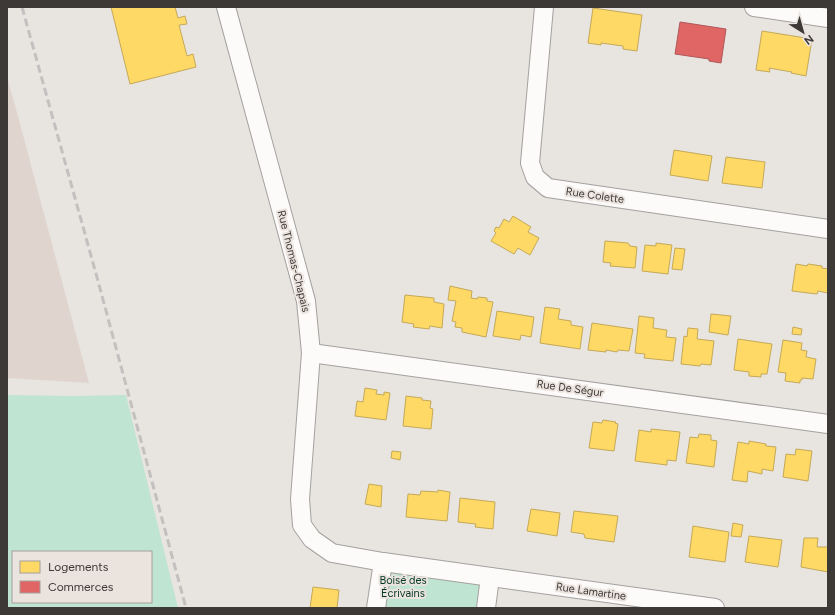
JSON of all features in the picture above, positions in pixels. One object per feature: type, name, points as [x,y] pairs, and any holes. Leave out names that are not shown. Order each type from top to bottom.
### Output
[{"type":"street","name":"Rue Thomas-Chapais","points":[[226,7],[306,301],[311,353],[300,499],[302,525],[312,540],[332,553],[383,562]]},
{"type":"street","name":"Rue Colette","points":[[544,7],[530,163],[535,177],[548,188],[828,229]]},
{"type":"street","points":[[754,7],[828,18]]},
{"type":"street","name":"Rue De Ségur","points":[[311,353],[828,424]]},
{"type":"street","points":[[376,608],[383,562]]},
{"type":"street","name":"Rue Lamartine","points":[[383,562],[706,608]]},
{"type":"street","points":[[486,608],[490,577]]},
{"type":"shaded area","points":[[7,76],[23,135],[89,383],[7,378]]},
{"type":"green space","points":[[7,395],[126,395],[178,608],[7,608]]},
{"type":"green space","name":"Boisé des Écrivains","points":[[383,562],[490,577],[486,608],[376,608]]},
{"type":"building: Logements","points":[[111,7],[175,7],[178,18],[185,16],[187,24],[179,25],[187,56],[193,54],[196,67],[130,84]]},
{"type":"building: Logements","points":[[593,8],[642,15],[637,51],[623,49],[623,46],[588,43]]},
{"type":"building: Logements","points":[[762,31],[812,39],[806,76],[769,68],[770,72],[756,70]]},
{"type":"building: Logements","points":[[674,150],[712,156],[708,181],[670,175]]},
{"type":"building: Logements","points":[[726,157],[765,162],[762,188],[722,183]]},
{"type":"building: Logements","points":[[513,216],[531,227],[528,232],[539,238],[530,255],[518,248],[514,254],[491,241],[496,233],[494,231],[496,227],[499,228],[504,219],[509,222]]},
{"type":"building: Logements","points":[[605,241],[628,243],[630,246],[637,247],[635,268],[610,266],[611,263],[603,262]]},
{"type":"building: Logements","points":[[656,243],[672,245],[668,274],[642,271],[645,245],[656,246]]},
{"type":"building: Logements","points":[[675,248],[685,249],[682,270],[672,269]]},
{"type":"building: Logements","points":[[796,264],[822,266],[822,268],[828,269],[828,293],[818,291],[817,294],[792,291]]},
{"type":"building: Logements","points":[[450,286],[472,291],[471,298],[487,298],[487,301],[493,302],[486,337],[462,332],[462,328],[455,327],[456,322],[452,321],[456,301],[448,300]]},
{"type":"building: Logements","points":[[405,295],[434,298],[434,302],[444,304],[442,328],[430,326],[429,329],[413,327],[414,324],[402,322]]},
{"type":"building: Logements","points":[[545,307],[560,309],[558,319],[571,321],[571,325],[583,327],[580,349],[540,343]]},
{"type":"building: Logements","points":[[497,311],[534,317],[531,337],[521,335],[520,340],[493,336]]},
{"type":"building: Logements","points":[[711,314],[731,316],[728,335],[709,332]]},
{"type":"building: Logements","points":[[639,316],[654,318],[653,328],[667,330],[666,337],[676,338],[673,361],[644,358],[645,354],[635,353]]},
{"type":"building: Logements","points":[[592,323],[633,329],[629,351],[618,350],[617,352],[606,350],[606,352],[588,350]]},
{"type":"building: Logements","points":[[793,327],[802,329],[801,335],[792,334]]},
{"type":"building: Logements","points":[[688,328],[698,329],[697,339],[714,341],[711,365],[701,364],[700,366],[681,364],[684,336],[687,337]]},
{"type":"building: Logements","points":[[738,339],[772,344],[767,374],[761,374],[761,377],[749,376],[749,372],[734,370]]},
{"type":"building: Logements","points":[[783,340],[802,343],[801,350],[807,351],[806,357],[816,359],[813,379],[802,378],[800,383],[785,381],[786,373],[778,372]]},
{"type":"building: Logements","points":[[365,388],[377,390],[376,394],[384,395],[384,392],[390,393],[386,420],[355,416],[357,401],[363,402]]},
{"type":"building: Logements","points":[[406,396],[431,401],[430,408],[433,409],[431,429],[403,426]]},
{"type":"building: Logements","points":[[603,420],[616,422],[615,423],[618,424],[614,451],[589,448],[593,422],[602,423]]},
{"type":"building: Logements","points":[[651,429],[680,432],[676,461],[667,460],[667,465],[635,461],[639,430],[651,432]]},
{"type":"building: Logements","points":[[699,434],[711,435],[711,440],[717,441],[714,467],[686,463],[690,437],[698,438]]},
{"type":"building: Logements","points":[[749,441],[776,447],[773,471],[762,469],[762,474],[748,471],[747,482],[732,480],[738,442],[749,444]]},
{"type":"building: Logements","points":[[796,449],[812,451],[808,481],[783,477],[786,454],[795,455]]},
{"type":"building: Logements","points":[[392,451],[401,452],[400,460],[391,458]]},
{"type":"building: Logements","points":[[369,484],[382,486],[381,507],[365,504]]},
{"type":"building: Logements","points":[[438,490],[450,492],[447,521],[406,517],[408,494],[420,495],[421,491],[438,492]]},
{"type":"building: Logements","points":[[460,498],[495,502],[493,529],[475,527],[476,524],[458,522]]},
{"type":"building: Logements","points":[[531,509],[560,513],[557,536],[527,531]]},
{"type":"building: Logements","points":[[574,511],[618,516],[614,542],[585,538],[584,534],[571,532]]},
{"type":"building: Logements","points":[[733,523],[743,525],[741,537],[731,536]]},
{"type":"building: Logements","points":[[693,526],[729,532],[725,562],[689,557]]},
{"type":"building: Logements","points":[[749,536],[782,540],[778,567],[745,562]]},
{"type":"building: Logements","points":[[804,538],[818,538],[817,547],[828,547],[828,572],[801,567]]},
{"type":"building: Logements","points":[[313,587],[339,590],[337,608],[310,608]]},
{"type":"building: Commerces","points":[[680,22],[726,29],[721,63],[709,61],[709,59],[675,54]]},
{"type":"railway","points":[[22,7],[186,608]]}]
